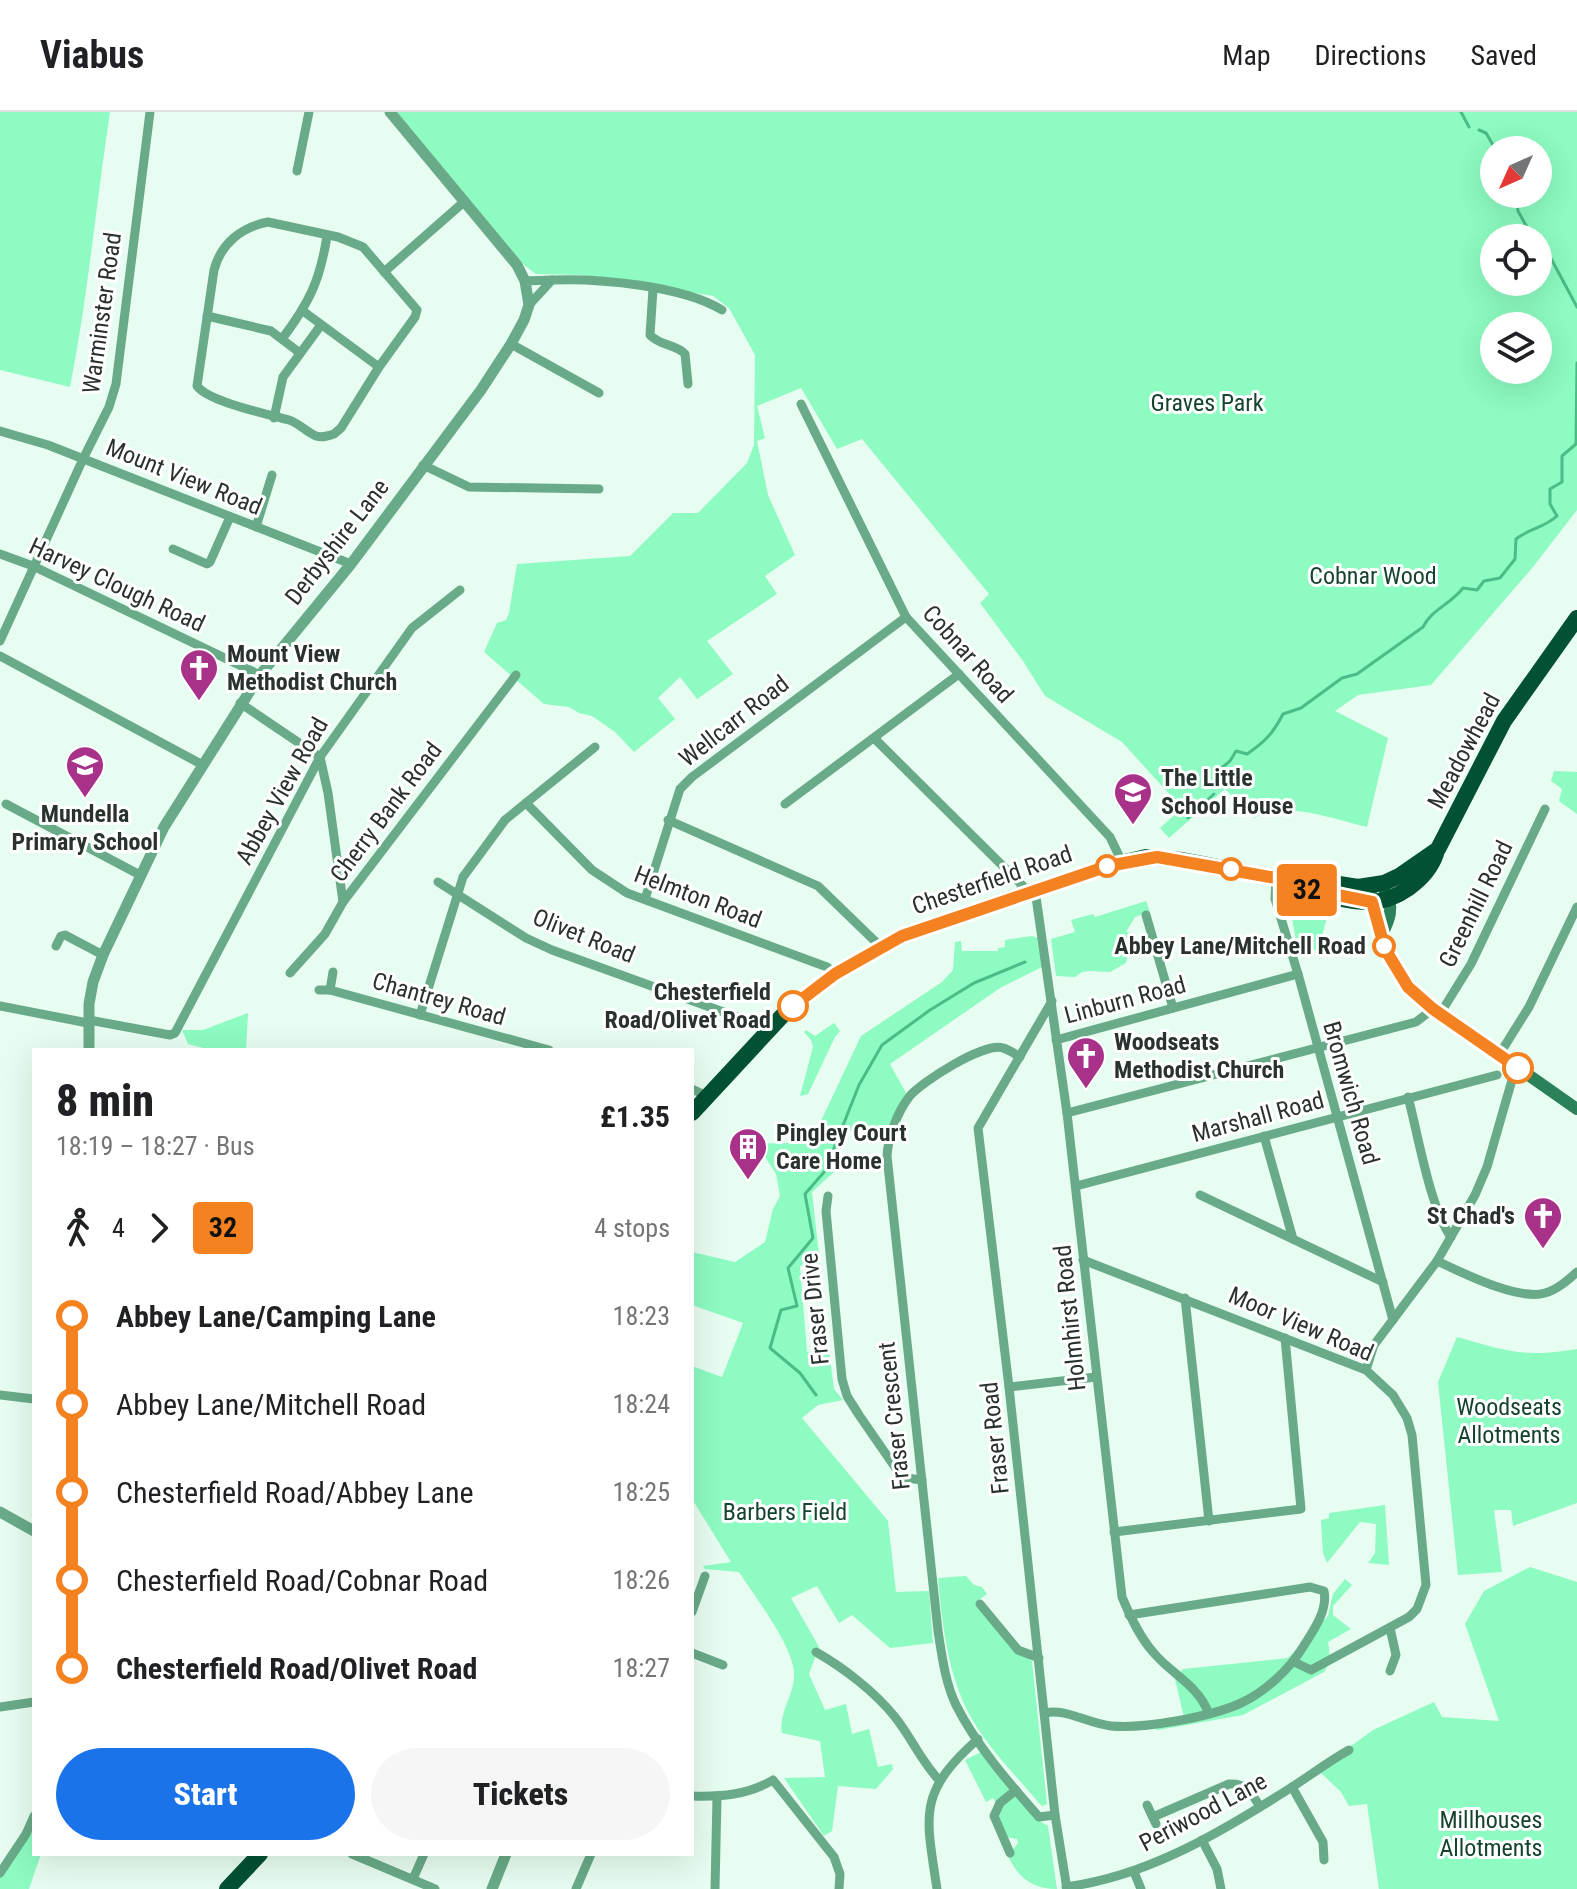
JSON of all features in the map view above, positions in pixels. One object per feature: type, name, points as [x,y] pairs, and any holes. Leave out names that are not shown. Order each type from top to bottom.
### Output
[{"type":"highway","name":"Meadowhead","points":[[1373,894],[1438,849],[1504,721],[1577,618]]},
{"type":"highway","points":[[1373,894],[1389,897],[1411,886],[1433,864],[1438,849]]},
{"type":"highway","name":"Chesterfield Road","points":[[699,1093],[793,1006],[835,974],[881,947],[912,932],[1122,862],[1157,857],[1276,878],[1293,886],[1373,894]]},
{"type":"highway","points":[[227,1889],[261,1856]]},
{"type":"highway","points":[[243,1889],[262,1856]]},
{"type":"main road","points":[[1373,894],[1385,949],[1403,981],[1436,1012],[1577,1109]]},
{"type":"main road","points":[[1382,934],[1389,922],[1389,897]]},
{"type":"street","name":"Warminster Road","points":[[0,641],[109,407],[116,384],[150,112]]},
{"type":"street","points":[[297,171],[309,112]]},
{"type":"street","points":[[390,112],[505,248],[525,281],[529,305]]},
{"type":"street","points":[[384,272],[465,201]]},
{"type":"street","points":[[275,223],[338,237],[363,247],[384,272],[417,310],[415,317],[334,434],[319,436],[291,420],[274,418],[199,390],[196,377],[216,262],[223,249],[241,232],[261,224],[275,223]]},
{"type":"street","points":[[282,339],[303,311],[322,269],[327,236]]},
{"type":"street","points":[[525,281],[583,279],[653,289],[705,300],[722,310]]},
{"type":"street","points":[[529,305],[552,280]]},
{"type":"street","points":[[653,289],[650,335],[655,341],[682,350],[688,384]]},
{"type":"street","name":"Derbyshire Lane","points":[[89,1048],[88,1022],[93,982],[103,955],[140,875],[201,764],[260,675],[351,564],[481,390],[511,344],[529,305]]},
{"type":"street","points":[[303,311],[379,367]]},
{"type":"street","points":[[207,316],[262,328],[300,353]]},
{"type":"street","points":[[274,418],[283,377],[321,325]]},
{"type":"street","points":[[511,344],[599,393]]},
{"type":"street","name":"Cobnar Road","points":[[801,404],[906,617],[1110,837],[1122,862]]},
{"type":"street","name":"Mount View Road","points":[[0,431],[83,459],[351,564]]},
{"type":"street","points":[[423,465],[469,487],[599,489]]},
{"type":"street","points":[[256,527],[272,475]]},
{"type":"street","points":[[173,549],[207,564],[230,517]]},
{"type":"street","name":"Harvey Clough Road","points":[[0,554],[33,566],[260,675]]},
{"type":"street","name":"Abbey View Road","points":[[88,1022],[170,1035],[175,1033],[320,757],[412,628],[460,590]]},
{"type":"street","name":"Wellcarr Road","points":[[645,899],[680,789],[906,617]]},
{"type":"street","points":[[0,656],[201,764]]},
{"type":"street","points":[[785,804],[959,674]]},
{"type":"street","name":"Cherry Bank Road","points":[[290,973],[325,934],[343,902],[516,675]]},
{"type":"street","points":[[240,703],[320,757],[343,902]]},
{"type":"street","points":[[875,739],[1032,891]]},
{"type":"street","points":[[420,1015],[463,877],[505,820],[595,747]]},
{"type":"street","name":"Helmton Road","points":[[526,803],[608,883],[627,893],[827,967],[835,974]]},
{"type":"street","points":[[6,804],[140,875]]},
{"type":"street","name":"Greenhill Road","points":[[1436,1012],[1471,964],[1545,809]]},
{"type":"street","points":[[668,820],[818,886],[881,947]]},
{"type":"street","name":"Bromwich Road","points":[[1276,878],[1275,899],[1393,1320]]},
{"type":"street","name":"Olivet Road","points":[[438,882],[526,938],[552,950],[751,1022],[767,1032]]},
{"type":"street","name":"Holmhirst Road","points":[[1032,891],[1052,1001],[1067,1113],[1122,1597],[1129,1615],[1152,1651],[1197,1692],[1208,1712]]},
{"type":"street","points":[[1499,1055],[1529,1007],[1577,907]]},
{"type":"street","points":[[1145,920],[1173,1008]]},
{"type":"street","points":[[56,946],[61,936],[65,935],[103,955]]},
{"type":"street","points":[[330,990],[333,972]]},
{"type":"street","name":"Linburn Road","points":[[1056,1040],[1298,974]]},
{"type":"street","name":"Chantrey Road","points":[[319,990],[330,990],[542,1048]]},
{"type":"street","name":"Fraser Road","points":[[1052,1001],[978,1128],[1046,1713],[1055,1815],[1066,1888]]},
{"type":"street","points":[[0,1006],[88,1022]]},
{"type":"street","points":[[1067,1113],[1416,1022],[1436,1012]]},
{"type":"street","name":"Fraser Crescent","points":[[1020,1057],[1003,1047],[982,1050],[919,1088],[908,1098],[887,1147],[888,1178],[942,1659],[956,1704],[978,1739],[1039,1817],[1055,1815]]},
{"type":"street","points":[[1366,1370],[1374,1345],[1437,1261],[1475,1195],[1518,1068]]},
{"type":"street","name":"Marshall Road","points":[[1076,1186],[1497,1075]]},
{"type":"street","points":[[1408,1097],[1437,1208],[1451,1237]]},
{"type":"street","points":[[1264,1136],[1293,1239]]},
{"type":"street","points":[[1200,1195],[1383,1282]]},
{"type":"street","name":"Fraser Drive","points":[[828,1196],[826,1211],[842,1379],[847,1396],[899,1473],[906,1478],[922,1480]]},
{"type":"street","name":"Moor View Road","points":[[1083,1260],[1366,1370],[1393,1395],[1407,1418],[1412,1435],[1424,1552],[1426,1585],[1423,1597],[1409,1617],[1311,1670],[1294,1662]]},
{"type":"street","points":[[1437,1261],[1505,1288],[1532,1295],[1550,1292],[1577,1272]]},
{"type":"street","points":[[1185,1298],[1209,1521]]},
{"type":"street","points":[[1114,1532],[1301,1509],[1285,1338]]},
{"type":"street","points":[[1009,1387],[1096,1377]]},
{"type":"street","points":[[0,1395],[32,1399]]},
{"type":"street","points":[[0,1512],[32,1530]]},
{"type":"street","points":[[694,1606],[705,1576]]},
{"type":"street","points":[[1046,1713],[1057,1711],[1087,1722],[1129,1727],[1238,1705],[1294,1662],[1324,1610],[1326,1599],[1324,1591],[1310,1587],[1129,1615]]},
{"type":"street","points":[[980,1604],[1018,1650],[1039,1658]]},
{"type":"street","points":[[1390,1628],[1396,1655],[1390,1671]]},
{"type":"street","points":[[816,1652],[830,1655],[891,1713],[925,1765],[939,1780]]},
{"type":"street","points":[[694,1654],[723,1665]]},
{"type":"street","points":[[0,1707],[32,1702]]},
{"type":"street","points":[[937,1889],[928,1827],[929,1810],[939,1780],[978,1739]]},
{"type":"street","name":"Periwood Lane","points":[[1066,1888],[1111,1880],[1134,1872],[1202,1840],[1349,1750]]},
{"type":"street","points":[[694,1796],[717,1797],[745,1792],[773,1780],[834,1857],[840,1874],[839,1889]]},
{"type":"street","points":[[1147,1805],[1155,1820],[1229,1784],[1240,1783],[1246,1786],[1260,1807]]},
{"type":"street","points":[[1292,1787],[1323,1842],[1324,1860]]},
{"type":"street","points":[[1010,1853],[994,1813],[1000,1803],[1016,1790]]},
{"type":"street","points":[[715,1889],[717,1797]]},
{"type":"street","points":[[0,1873],[32,1820]]},
{"type":"street","points":[[1202,1840],[1217,1869],[1221,1889]]},
{"type":"street","points":[[357,1856],[435,1889]]},
{"type":"street","points":[[413,1879],[423,1856]]},
{"type":"street","points":[[492,1889],[505,1856]]},
{"type":"street","points":[[576,1889],[590,1856]]},
{"type":"street","points":[[1134,1872],[1141,1889]]},
{"type":"green space","points":[[0,112],[110,112],[70,387],[0,370]]},
{"type":"green space","name":"Graves Park","points":[[397,112],[1577,112],[1577,510],[1533,567],[1431,685],[1358,695],[1335,711],[1388,738],[1367,827],[1295,811],[1267,813],[1254,818],[1225,789],[1169,838],[1160,828],[1182,808],[1122,742],[1045,696],[980,603],[989,594],[862,439],[837,449],[801,388],[757,406],[765,438],[757,441],[768,495],[795,555],[765,576],[777,594],[707,641],[733,674],[697,699],[680,677],[658,698],[675,719],[634,752],[615,732],[592,716],[569,707],[544,704],[484,652],[497,623],[506,620],[509,613],[517,564],[630,556],[673,513],[698,513],[747,463],[754,445],[755,355],[729,308],[713,296],[583,275],[536,274],[524,265]]},
{"type":"green space","points":[[1554,771],[1577,772],[1577,814],[1559,801],[1562,789],[1551,781]]},
{"type":"green space","points":[[1146,901],[1150,912],[1135,917],[1126,932],[1133,933],[1126,963],[1110,972],[1090,971],[1075,977],[1056,976],[1051,939],[1075,932],[1071,920],[1093,914],[1095,917]]},
{"type":"green space","points":[[1289,901],[1329,910],[1318,951],[1297,946]]},
{"type":"green space","name":"Barbers Field","points":[[1038,938],[1042,967],[1000,988],[890,1064],[906,1093],[883,1136],[847,1130],[833,1173],[812,1192],[820,1264],[800,1266],[807,1352],[829,1350],[834,1389],[843,1400],[818,1405],[802,1418],[888,1521],[896,1592],[929,1591],[933,1643],[890,1648],[852,1615],[839,1623],[817,1586],[791,1598],[819,1647],[809,1674],[825,1710],[846,1704],[852,1734],[869,1729],[878,1767],[892,1764],[893,1769],[876,1789],[838,1786],[832,1831],[824,1836],[784,1778],[825,1777],[820,1741],[782,1733],[782,1718],[794,1680],[787,1648],[739,1572],[705,1569],[703,1566],[731,1562],[694,1502],[694,1367],[722,1377],[743,1323],[694,1306],[694,1252],[735,1262],[765,1242],[773,1209],[780,1196],[776,1174],[757,1144],[811,1142],[861,1036],[942,982],[953,970],[955,942],[961,941],[962,951],[998,951],[998,948],[1005,947],[1005,940]]},
{"type":"green space","points":[[248,1013],[246,1048],[203,1048],[188,1044],[182,1030],[203,1030]]},
{"type":"green space","points":[[834,1023],[840,1031],[808,1094],[800,1096],[813,1047],[804,1032],[806,1030],[815,1036]]},
{"type":"green space","name":"Woodseats Allotments","points":[[1457,1337],[1516,1352],[1577,1349],[1577,1503],[1513,1526],[1511,1510],[1494,1510],[1502,1572],[1458,1575],[1438,1382]]},
{"type":"green space","points":[[1385,1505],[1389,1565],[1368,1563],[1375,1553],[1376,1524],[1360,1522],[1327,1563],[1323,1553],[1321,1520],[1329,1518],[1329,1513]]},
{"type":"green space","name":"Millhouses Allotments","points":[[1530,1567],[1577,1582],[1577,1889],[1379,1889],[1367,1804],[1349,1806],[1341,1792],[1318,1770],[1373,1730],[1434,1702],[1442,1717],[1499,1721],[1465,1624],[1484,1591]]},
{"type":"green space","points":[[966,1576],[987,1594],[976,1602],[1014,1649],[1032,1661],[1047,1804],[1042,1806],[982,1735],[960,1694],[950,1662],[938,1578]]},
{"type":"green space","points":[[1345,1579],[1352,1585],[1333,1606],[1333,1615],[1351,1629],[1328,1642],[1329,1662],[1324,1672],[1243,1715],[1154,1729],[1185,1722],[1175,1679],[1183,1669],[1288,1658],[1328,1616],[1333,1594]]},
{"type":"green space","points":[[981,1752],[1041,1822],[1048,1826],[1057,1889],[1027,1881],[1012,1864],[1008,1856],[1018,1843],[1017,1839],[1006,1837],[999,1817],[1001,1812],[993,1798],[986,1802],[965,1760]]},
{"type":"green space","points":[[32,1825],[32,1856],[40,1856],[29,1889],[0,1889],[0,1876]]},
{"type":"waterway","points":[[1461,112],[1469,127]]},
{"type":"waterway","points":[[1479,130],[1488,136]]},
{"type":"waterway","points":[[1518,208],[1525,224]]},
{"type":"waterway","points":[[1552,260],[1577,307]]},
{"type":"waterway","points":[[1217,785],[1219,770],[1236,751],[1247,754],[1253,750],[1268,736],[1283,714],[1301,708],[1342,678],[1357,674],[1423,627],[1463,588],[1477,590],[1484,581],[1500,578],[1515,559],[1516,539],[1557,516],[1550,504],[1550,489],[1562,482],[1562,456],[1576,444],[1577,363]]},
{"type":"waterway","points":[[1188,818],[1214,794]]},
{"type":"waterway","points":[[816,1395],[800,1373],[770,1348],[781,1310],[797,1306],[788,1268],[813,1238],[805,1194],[825,1171],[859,1085],[882,1045],[974,983],[1025,962]]},
{"type":"bus line","name":"32","points":[[793,1006],[861,957],[902,936],[1108,866],[1157,857],[1226,867],[1359,902],[1372,902],[1385,949],[1408,987],[1420,1000],[1518,1068]]},
{"type":"place","name":"Mount View Methodist Church","points":[[199,702]]},
{"type":"place","name":"Mundella Primary School","points":[[85,799]]},
{"type":"place","name":"The Little School House","points":[[1133,826]]},
{"type":"place","name":"Abbey Lane/Mitchell Road","points":[[1384,946]]},
{"type":"place","name":"Chesterfield Road/Olivet Road","points":[[793,1006]]},
{"type":"place","name":"Woodseats Methodist Church","points":[[1086,1090]]},
{"type":"place","name":"Pingley Court Care Home","points":[[748,1181]]},
{"type":"place","name":"St Chad's","points":[[1543,1250]]},
{"type":"park label","name":"Cobnar Wood","points":[[1373,576]]}]
